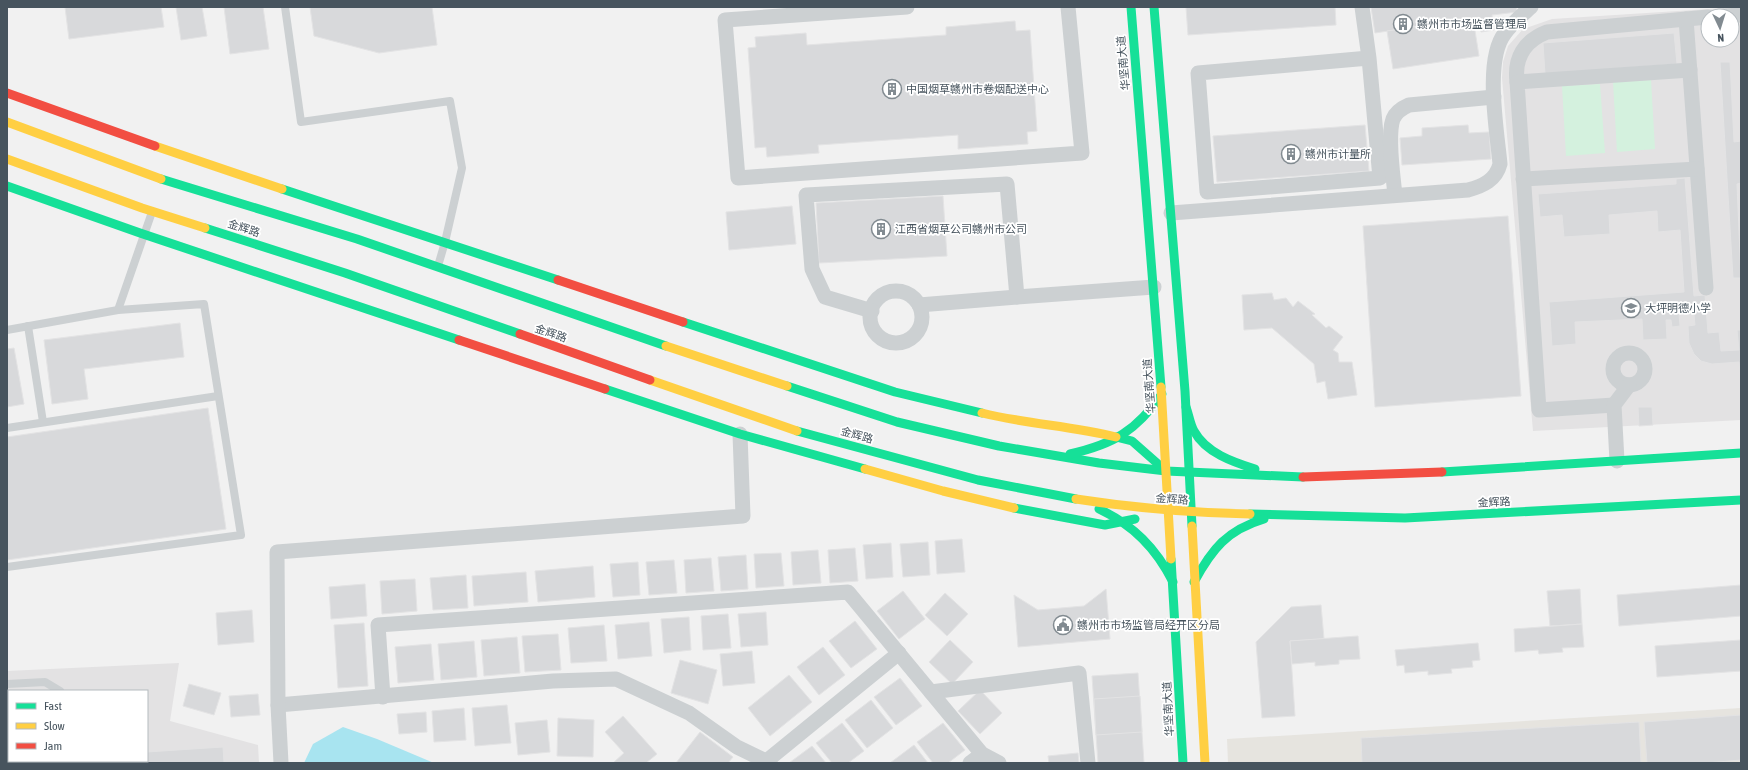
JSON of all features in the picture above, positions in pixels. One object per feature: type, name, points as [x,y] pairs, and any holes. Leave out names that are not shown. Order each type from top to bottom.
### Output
[{"type":"main road","name":"华坚南大道","points":[[1131,7],[1162,394],[1183,763]]},
{"type":"main road","points":[[1154,7],[1186,407],[1194,582],[1205,763]]},
{"type":"main road","points":[[7,93],[178,154],[895,392],[1013,421],[1092,431],[1132,441],[1166,471]]},
{"type":"main road","name":"金辉路","points":[[7,122],[156,177],[357,239],[655,342],[897,422],[999,446],[1056,456],[1166,471],[1281,477],[1404,475],[1741,453]]},
{"type":"main road","name":"金辉路","points":[[7,159],[152,211],[344,273],[780,426],[885,456],[970,478],[1073,499],[1168,511],[1280,516],[1405,518],[1741,500]]},
{"type":"main road","points":[[7,186],[146,235],[740,434],[943,490],[1022,510],[1105,524],[1124,522],[1168,511]]},
{"type":"main road","points":[[1056,456],[1092,449],[1121,438],[1138,425],[1162,394]]},
{"type":"main road","points":[[1186,407],[1196,434],[1211,449],[1229,460],[1281,477]]},
{"type":"main road","points":[[1073,499],[1101,510],[1124,522],[1142,536],[1158,553],[1173,582]]},
{"type":"main road","points":[[1194,582],[1214,549],[1232,532],[1248,523],[1280,516]]},
{"type":"street","points":[[907,7],[725,20],[738,178],[1082,154],[1068,7]]},
{"type":"street","points":[[1362,7],[1369,58],[1380,178],[1207,192],[1198,73],[1369,58]]},
{"type":"street","points":[[1171,213],[1468,190],[1481,186],[1493,178],[1498,171],[1500,164],[1493,74],[1497,53],[1504,34],[1531,7]]},
{"type":"street","points":[[1614,405],[1539,410],[1516,65],[1523,48],[1530,41],[1546,32],[1700,18]]},
{"type":"street","points":[[1686,19],[1706,288]]},
{"type":"street","points":[[1517,82],[1690,70]]},
{"type":"street","points":[[1395,195],[1391,129],[1398,111],[1409,104],[1494,97]]},
{"type":"street","points":[[1523,179],[1697,169]]},
{"type":"street","points":[[872,311],[824,296],[812,269],[806,196],[1007,184],[1017,297]]},
{"type":"street","points":[[919,305],[1154,287]]},
{"type":"street","points":[[891,292],[907,294],[914,298],[922,313],[919,329],[907,341],[899,343],[890,342],[878,335],[871,322],[872,311],[877,301],[891,292]]},
{"type":"street","points":[[1617,462],[1614,405],[1629,385]]},
{"type":"street","points":[[281,763],[278,706],[278,552],[743,516],[740,434]]},
{"type":"street","points":[[383,697],[378,625],[848,592],[931,692],[976,759],[999,763]]},
{"type":"street","points":[[278,706],[553,681],[616,679],[689,713],[737,747],[767,762],[899,653]]},
{"type":"street","points":[[931,692],[1079,673],[1088,763]]},
{"type":"lane","points":[[285,7],[301,122],[450,101],[462,168],[438,267]]},
{"type":"lane","points":[[118,310],[146,235],[152,211]]},
{"type":"lane","points":[[7,330],[118,310],[204,304],[241,535],[7,567]]},
{"type":"lane","points":[[28,326],[43,422]]},
{"type":"lane","points":[[7,428],[218,396]]},
{"type":"lane","points":[[7,684],[45,682],[58,690]]},
{"type":"shaded area","name":"大坪明德小学","points":[[1741,7],[1741,420],[1533,431],[1502,78],[1503,62],[1508,46],[1523,29],[1552,19],[1700,10],[1700,48],[1740,48],[1740,8],[1725,8]]},
{"type":"shaded area","points":[[179,663],[170,721],[258,745],[259,763],[7,763],[7,671]]},
{"type":"shaded area","points":[[1741,708],[1741,763],[1228,763],[1227,739]]},
{"type":"green space","points":[[1651,80],[1655,149],[1617,152],[1613,82]]},
{"type":"green space","points":[[1600,84],[1605,153],[1566,156],[1562,86]]},
{"type":"green space","points":[[8,704],[8,762],[49,763],[7,763]]},
{"type":"water","points":[[343,727],[377,739],[434,763],[304,763],[313,744]]},
{"type":"building","points":[[65,7],[161,7],[164,27],[69,39]]},
{"type":"building","points":[[176,7],[202,7],[207,36],[181,40]]},
{"type":"building","points":[[224,7],[263,7],[269,49],[230,54]]},
{"type":"building","points":[[310,7],[432,7],[437,45],[379,53],[314,36]]},
{"type":"building","points":[[1186,7],[1335,7],[1336,25],[1188,35]]},
{"type":"building","name":"赣州市市场监督管理局","points":[[1371,7],[1516,7],[1517,12],[1492,15],[1494,30],[1481,32],[1479,17],[1375,33]]},
{"type":"building","points":[[1473,18],[1479,56],[1393,69],[1387,31]]},
{"type":"building","name":"中国烟草赣州市卷烟配送中心","points":[[1015,21],[1016,31],[1030,30],[1037,131],[1027,132],[1028,144],[958,149],[958,135],[818,145],[819,153],[767,157],[766,147],[755,148],[748,48],[756,47],[755,37],[806,33],[807,45],[946,35],[946,27]]},
{"type":"building","points":[[1674,33],[1677,64],[1545,74],[1543,43]]},
{"type":"building","points":[[1720,62],[1730,62],[1734,142],[1741,141],[1741,183],[1737,184],[1741,278],[1733,278]]},
{"type":"building","name":"赣州市计量所","points":[[1365,125],[1369,171],[1217,182],[1213,136]]},
{"type":"building","points":[[1468,125],[1469,133],[1489,132],[1491,159],[1402,165],[1400,138],[1422,136],[1422,128]]},
{"type":"building","points":[[1685,178],[1694,296],[1705,295],[1708,333],[1719,332],[1721,351],[1739,350],[1737,330],[1741,330],[1741,382],[1739,362],[1712,364],[1701,361],[1694,354],[1689,343],[1688,326],[1695,325],[1694,314],[1679,315],[1680,326],[1672,327],[1671,320],[1666,320],[1667,339],[1643,340],[1642,319],[1575,322],[1576,344],[1552,346],[1549,302],[1684,292],[1680,230],[1658,232],[1657,211],[1609,215],[1610,234],[1564,237],[1562,215],[1540,217],[1538,194],[1676,184],[1676,179]]},
{"type":"building","name":"江西省烟草公司赣州市公司","points":[[943,196],[947,256],[819,263],[816,203]]},
{"type":"building","points":[[792,206],[796,244],[729,250],[726,212]]},
{"type":"building","points":[[1508,216],[1521,396],[1375,407],[1363,226]]},
{"type":"building","points":[[1272,293],[1274,300],[1286,298],[1293,307],[1298,301],[1315,314],[1312,315],[1326,328],[1329,326],[1343,337],[1333,350],[1338,353],[1339,362],[1352,362],[1357,395],[1328,399],[1325,381],[1317,383],[1314,364],[1272,328],[1244,330],[1242,295]]},
{"type":"building","points":[[180,323],[184,357],[84,369],[88,399],[52,404],[44,340]]},
{"type":"building","points":[[14,348],[24,404],[7,407],[7,349]]},
{"type":"building","points":[[1638,407],[1652,407],[1653,425],[1639,426]]},
{"type":"building","points":[[208,408],[226,529],[7,560],[7,437]]},
{"type":"building","points":[[962,539],[965,572],[937,574],[935,541]]},
{"type":"building","points":[[928,542],[930,575],[903,577],[900,544]]},
{"type":"building","points":[[891,543],[893,577],[866,579],[863,545]]},
{"type":"building","points":[[855,548],[858,581],[830,583],[828,550]]},
{"type":"building","points":[[818,550],[821,583],[793,585],[791,552]]},
{"type":"building","points":[[781,553],[784,586],[756,588],[754,554]]},
{"type":"building","points":[[746,555],[748,589],[721,591],[718,557]]},
{"type":"building","points":[[711,558],[714,591],[686,593],[684,560]]},
{"type":"building","points":[[674,560],[677,593],[649,595],[646,562]]},
{"type":"building","points":[[638,562],[640,595],[613,597],[610,564]]},
{"type":"building","points":[[593,566],[595,597],[538,602],[535,571]]},
{"type":"building","points":[[526,572],[528,602],[474,606],[472,576]]},
{"type":"building","points":[[466,575],[468,608],[433,610],[430,578]]},
{"type":"building","points":[[415,579],[417,611],[382,614],[380,581]]},
{"type":"building","points":[[365,584],[367,616],[331,619],[329,587]]},
{"type":"building","points":[[1741,585],[1741,616],[1619,626],[1617,595]]},
{"type":"building","name":"赣州市市场监管局经开区分局","points":[[1106,589],[1110,639],[1018,647],[1014,595],[1038,610],[1084,606]]},
{"type":"building","points":[[1580,589],[1582,624],[1550,626],[1547,591]]},
{"type":"building","points":[[903,591],[925,619],[899,639],[877,611]]},
{"type":"building","points":[[945,593],[968,614],[947,636],[925,615]]},
{"type":"building","points":[[1321,605],[1324,639],[1290,641],[1295,716],[1262,718],[1256,642],[1291,607]]},
{"type":"building","points":[[252,610],[254,642],[218,645],[216,613]]},
{"type":"building","points":[[766,612],[768,645],[741,647],[738,614]]},
{"type":"building","points":[[728,614],[731,648],[703,650],[701,616]]},
{"type":"building","points":[[689,617],[691,650],[664,653],[661,619]]},
{"type":"building","points":[[855,621],[877,649],[851,668],[829,641]]},
{"type":"building","points":[[649,622],[652,656],[618,659],[615,625]]},
{"type":"building","points":[[364,623],[368,686],[338,688],[334,625]]},
{"type":"building","points":[[1582,624],[1584,647],[1562,648],[1563,652],[1539,654],[1538,650],[1515,652],[1514,629]]},
{"type":"building","points":[[604,625],[607,661],[571,663],[568,628]]},
{"type":"building","points":[[558,634],[561,670],[525,672],[522,636]]},
{"type":"building","points":[[1358,636],[1360,659],[1339,660],[1339,664],[1315,666],[1315,662],[1292,664],[1290,641]]},
{"type":"building","points":[[517,637],[520,673],[484,676],[481,640]]},
{"type":"building","points":[[950,640],[973,662],[952,684],[929,662]]},
{"type":"building","points":[[1741,640],[1741,671],[1657,677],[1655,646]]},
{"type":"building","points":[[474,641],[477,677],[441,680],[438,644]]},
{"type":"building","points":[[1478,643],[1480,660],[1472,661],[1473,667],[1451,669],[1452,673],[1428,675],[1428,671],[1405,673],[1404,665],[1397,666],[1395,650]]},
{"type":"building","points":[[431,644],[434,680],[398,683],[395,647]]},
{"type":"building","points":[[823,647],[845,675],[819,695],[797,667]]},
{"type":"building","points":[[752,651],[755,683],[723,686],[720,654]]},
{"type":"building","points":[[680,660],[717,670],[708,704],[671,693]]},
{"type":"building","points":[[1138,673],[1144,763],[1098,763],[1092,676]]},
{"type":"building","points":[[789,675],[812,702],[770,736],[748,708]]},
{"type":"building","points":[[900,678],[922,706],[896,725],[874,697]]},
{"type":"building","points":[[189,684],[221,693],[214,715],[183,706]]},
{"type":"building","points":[[980,690],[1002,713],[980,734],[958,711]]},
{"type":"building","points":[[258,694],[260,715],[231,717],[229,696]]},
{"type":"building","points":[[1140,696],[1142,732],[1096,735],[1094,699]]},
{"type":"building","points":[[871,700],[893,728],[867,748],[845,720]]},
{"type":"building","points":[[507,705],[511,743],[475,746],[472,708]]},
{"type":"building","points":[[464,708],[466,740],[434,742],[432,711]]},
{"type":"building","points":[[426,712],[427,732],[399,734],[397,714]]},
{"type":"building","points":[[1741,715],[1741,760],[1706,763],[1647,763],[1644,722]]},
{"type":"building","points":[[623,716],[657,754],[646,763],[613,763],[624,753],[605,732]]},
{"type":"building","points":[[558,718],[594,720],[593,757],[557,756]]},
{"type":"building","points":[[547,720],[550,752],[518,755],[515,723]]},
{"type":"building","points":[[1639,722],[1641,763],[1362,763],[1361,738]]},
{"type":"building","points":[[842,723],[864,751],[848,763],[832,763],[816,743]]},
{"type":"building","points":[[943,723],[965,750],[948,763],[933,763],[917,742]]},
{"type":"building","points":[[700,732],[733,757],[728,763],[676,763]]},
{"type":"building","points":[[914,745],[928,763],[890,763]]},
{"type":"building","points":[[812,746],[826,763],[789,763]]},
{"type":"building","points":[[223,747],[224,763],[111,763],[148,762],[148,752]]},
{"type":"building","points":[[1078,753],[1079,763],[1049,763],[1048,756]]},
{"type":"traffic: fast","points":[[1131,7],[1161,387]]},
{"type":"traffic: fast","points":[[1154,7],[1185,391],[1192,526]]},
{"type":"traffic: fast","points":[[161,179],[357,239],[666,346]]},
{"type":"traffic: fast","points":[[7,186],[140,233],[459,340]]},
{"type":"traffic: fast","points":[[282,189],[558,280]]},
{"type":"traffic: fast","points":[[205,228],[345,273],[520,334]]},
{"type":"traffic: fast","points":[[683,322],[895,392],[982,413]]},
{"type":"traffic: fast","points":[[787,386],[897,422],[999,446],[1099,463],[1166,471],[1303,477]]},
{"type":"traffic: fast","points":[[605,389],[740,434],[865,469]]},
{"type":"traffic: fast","points":[[1070,454],[1099,446],[1123,434],[1143,418],[1162,394]]},
{"type":"traffic: fast","points":[[1186,407],[1191,425],[1199,439],[1221,456],[1255,469]]},
{"type":"traffic: fast","points":[[797,431],[978,480],[1076,499]]},
{"type":"traffic: fast","points":[[1116,437],[1132,441],[1166,471]]},
{"type":"traffic: fast","points":[[1442,472],[1741,453]]},
{"type":"traffic: fast","points":[[1250,514],[1405,518],[1741,500]]},
{"type":"traffic: fast","points":[[1014,508],[1105,525],[1135,519]]},
{"type":"traffic: fast","points":[[1099,509],[1123,522],[1133,530],[1159,558],[1173,582]]},
{"type":"traffic: fast","points":[[1194,582],[1207,560],[1222,542],[1240,529],[1264,519]]},
{"type":"traffic: fast","points":[[1171,559],[1183,763]]},
{"type":"traffic: slow","points":[[7,122],[161,179]]},
{"type":"traffic: slow","points":[[155,146],[282,189]]},
{"type":"traffic: slow","points":[[7,159],[142,208],[205,228]]},
{"type":"traffic: slow","points":[[666,346],[787,386]]},
{"type":"traffic: slow","points":[[650,380],[797,431]]},
{"type":"traffic: slow","points":[[1161,387],[1171,559]]},
{"type":"traffic: slow","points":[[982,413],[1116,437]]},
{"type":"traffic: slow","points":[[865,469],[943,491],[1014,508]]},
{"type":"traffic: slow","points":[[1076,499],[1163,510],[1250,514]]},
{"type":"traffic: slow","points":[[1192,526],[1205,763]]},
{"type":"traffic: jam","points":[[7,93],[155,146]]},
{"type":"traffic: jam","points":[[558,280],[683,322]]},
{"type":"traffic: jam","points":[[520,334],[650,380]]},
{"type":"traffic: jam","points":[[459,340],[605,389]]},
{"type":"traffic: jam","points":[[1303,477],[1442,472]]},
{"type":"place","name":"赣州市市场监督管理局","points":[[1403,24]]},
{"type":"place","name":"中国烟草赣州市卷烟配送中心","points":[[892,89]]},
{"type":"place","name":"赣州市计量所","points":[[1291,154]]},
{"type":"place","name":"江西省烟草公司赣州市公司","points":[[881,229]]},
{"type":"place","name":"大坪明德小学","points":[[1631,308]]},
{"type":"place","name":"赣州市市场监管局经开区分局","points":[[1063,625]]}]
